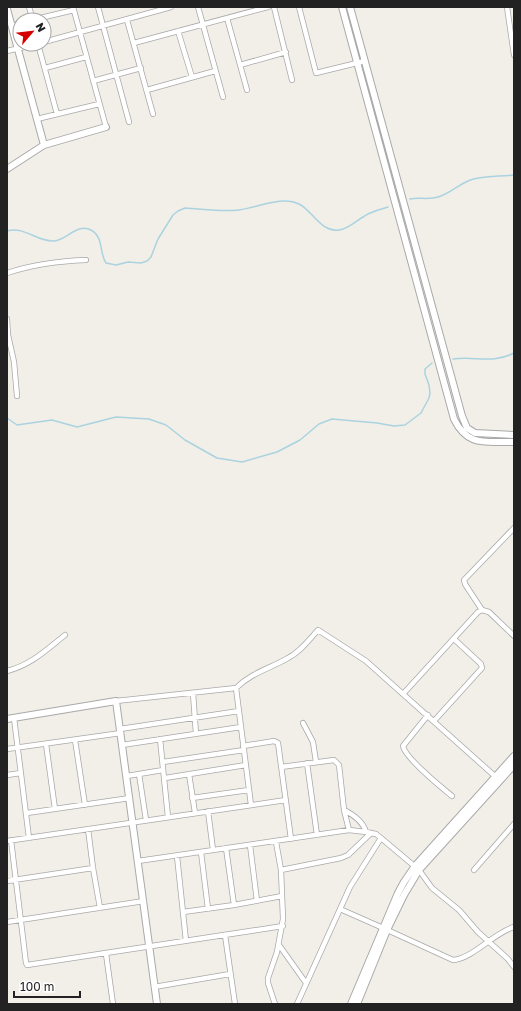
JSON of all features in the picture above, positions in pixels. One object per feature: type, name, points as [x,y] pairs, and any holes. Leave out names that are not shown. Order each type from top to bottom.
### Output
[{"type":"street","points":[[98,7],[129,122]]},
{"type":"street","points":[[152,7],[154,13]]},
{"type":"street","points":[[52,40],[103,25],[154,13],[171,7]]},
{"type":"street","points":[[198,7],[223,97]]},
{"type":"street","points":[[134,43],[268,7]]},
{"type":"street","points":[[274,7],[292,80]]},
{"type":"street","points":[[299,7],[316,73],[365,61]]},
{"type":"street","points":[[342,7],[457,425],[461,432],[473,440],[514,442]]},
{"type":"street","points":[[350,7],[465,424],[470,431],[475,433],[514,435]]},
{"type":"street","points":[[507,7],[514,55]]},
{"type":"street","points":[[7,9],[12,26]]},
{"type":"street","points":[[7,169],[44,145],[106,127],[73,9],[52,15]]},
{"type":"street","points":[[227,18],[247,90]]},
{"type":"street","points":[[127,20],[153,114]]},
{"type":"street","points":[[178,31],[192,77]]},
{"type":"street","points":[[19,52],[44,145]]},
{"type":"street","points":[[40,52],[57,114]]},
{"type":"street","points":[[240,65],[286,52]]},
{"type":"street","points":[[45,68],[86,56]]},
{"type":"street","points":[[93,81],[141,68]]},
{"type":"street","points":[[147,90],[215,71]]},
{"type":"street","points":[[37,119],[99,104]]},
{"type":"street","points":[[381,151],[388,149]]},
{"type":"street","points":[[408,250],[415,247]]},
{"type":"street","points":[[7,273],[63,262],[86,260]]},
{"type":"street","points":[[7,319],[7,330],[14,362],[17,396]]},
{"type":"street","points":[[513,634],[489,612],[482,610],[465,584],[465,577],[514,528]]},
{"type":"street","points":[[404,694],[478,612],[482,610]]},
{"type":"street","points":[[7,719],[116,701],[236,688],[241,683],[261,671],[289,658],[308,642],[318,630],[366,661],[497,778]]},
{"type":"street","points":[[7,671],[19,668],[32,661],[65,635]]},
{"type":"street","points":[[434,721],[482,668],[481,664],[454,639]]},
{"type":"street","points":[[236,688],[251,805]]},
{"type":"street","points":[[193,693],[196,734]]},
{"type":"street","points":[[116,701],[157,1004]]},
{"type":"street","points":[[7,749],[75,740],[239,711]]},
{"type":"street","points":[[428,715],[403,746],[412,761],[452,796]]},
{"type":"street","points":[[14,718],[29,838]]},
{"type":"street","points":[[303,723],[313,742],[316,762]]},
{"type":"street","points":[[122,745],[241,727]]},
{"type":"street","points":[[160,739],[168,817]]},
{"type":"street","points":[[75,740],[85,805]]},
{"type":"street","points":[[163,762],[244,748],[274,741],[277,742],[291,839]]},
{"type":"street","points":[[46,744],[55,809]]},
{"type":"street","points":[[355,1004],[385,929],[401,894],[404,882],[471,808],[514,756]]},
{"type":"street","points":[[281,767],[334,760],[338,763],[344,810],[349,830]]},
{"type":"street","points":[[307,763],[317,835]]},
{"type":"street","points":[[165,778],[246,765]]},
{"type":"street","points":[[497,778],[514,765]]},
{"type":"street","points":[[127,776],[163,770]]},
{"type":"street","points":[[7,774],[21,773]]},
{"type":"street","points":[[139,774],[146,820]]},
{"type":"street","points":[[189,774],[195,813]]},
{"type":"street","points":[[192,798],[249,790]]},
{"type":"street","points":[[26,813],[130,798]]},
{"type":"street","points":[[283,926],[27,965],[22,920],[9,841],[286,800]]},
{"type":"street","points":[[344,810],[357,818],[368,832]]},
{"type":"street","points":[[208,811],[214,850]]},
{"type":"street","points":[[474,870],[514,824]]},
{"type":"street","points":[[88,829],[100,908]]},
{"type":"street","points":[[138,861],[276,842],[349,830],[376,834],[417,868],[432,888],[459,910],[489,942],[508,958],[514,967]]},
{"type":"street","points":[[281,870],[341,858],[348,855],[368,832]]},
{"type":"street","points":[[297,1004],[350,887],[381,838]]},
{"type":"street","points":[[275,1004],[268,983],[268,978],[279,945],[283,926],[281,870],[276,842]]},
{"type":"street","points":[[250,845],[258,901]]},
{"type":"street","points":[[226,848],[234,905]]},
{"type":"street","points":[[201,852],[208,909]]},
{"type":"street","points":[[176,856],[186,941]]},
{"type":"street","points":[[7,880],[93,868]]},
{"type":"street","points":[[183,912],[234,905],[282,896]]},
{"type":"street","points":[[7,922],[144,901]]},
{"type":"street","points":[[340,909],[452,960],[460,959],[489,942],[504,930],[514,926]]},
{"type":"street","points":[[225,935],[235,1004]]},
{"type":"street","points":[[279,945],[306,983]]},
{"type":"street","points":[[106,954],[113,1004]]},
{"type":"street","points":[[154,987],[230,974]]},
{"type":"waterway","points":[[410,199],[438,197],[473,179],[514,175]]},
{"type":"waterway","points":[[7,231],[13,230],[25,232],[48,241],[54,241],[59,240],[77,230],[86,228],[91,230],[98,237],[106,263],[116,265],[128,262],[141,263],[147,261],[151,257],[158,239],[173,215],[185,208],[232,211],[273,202],[290,201],[304,207],[327,228],[339,230],[354,224],[370,213],[388,207]]},
{"type":"waterway","points":[[453,359],[491,359],[514,353]]},
{"type":"waterway","points":[[7,418],[17,425],[52,420],[77,427],[116,417],[149,419],[166,425],[185,440],[217,458],[242,462],[277,452],[300,440],[319,424],[332,419],[394,426],[405,425],[421,413],[429,398],[429,385],[425,374],[425,369],[432,363]]}]
